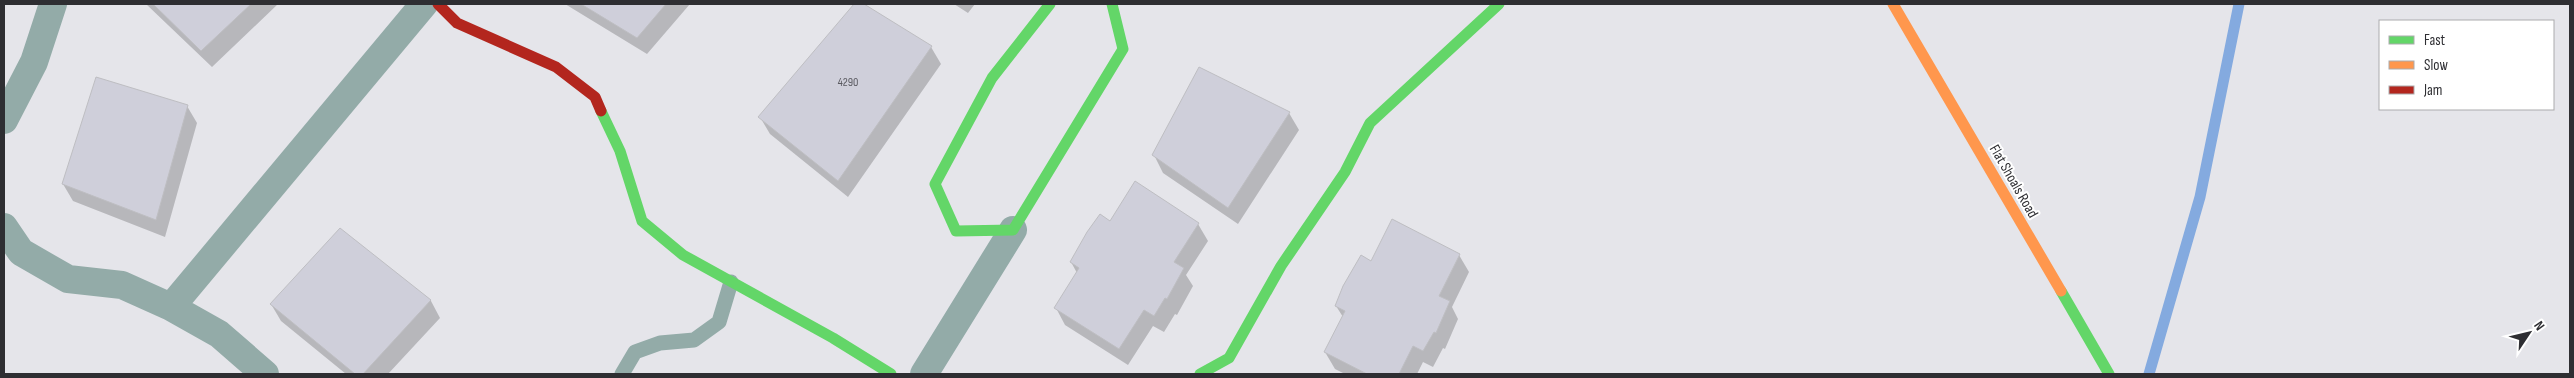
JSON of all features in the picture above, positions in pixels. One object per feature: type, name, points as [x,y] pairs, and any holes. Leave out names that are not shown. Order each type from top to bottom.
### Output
[{"type":"street","points":[[4,120],[34,62],[53,4]]},
{"type":"street","points":[[172,307],[424,4]]},
{"type":"street","points":[[438,4],[457,24],[556,68],[595,96],[620,151],[642,221],[683,255],[833,338],[891,374]]},
{"type":"street","points":[[1013,230],[956,230],[935,184],[992,78],[1050,4]]},
{"type":"street","points":[[924,374],[1123,49],[1112,4]]},
{"type":"street","points":[[1200,374],[1229,358],[1282,266],[1345,172],[1370,123],[1499,4]]},
{"type":"street","name":"Flat Shoals Road","points":[[1894,4],[2109,374]]},
{"type":"street","points":[[4,227],[22,252],[68,279],[122,285],[172,307],[219,334],[265,374]]},
{"type":"lane","points":[[622,374],[635,352],[660,342],[694,340],[719,322],[731,282]]},
{"type":"building","points":[[153,4],[251,4],[201,51]]},
{"type":"building","points":[[581,4],[666,4],[637,38]]},
{"type":"building","points":[[854,4],[864,4],[932,46],[838,181],[758,117]]},
{"type":"building","points":[[1199,67],[1290,112],[1228,208],[1152,155]]},
{"type":"building","points":[[96,77],[188,105],[156,220],[62,184]]},
{"type":"building","points":[[1135,181],[1199,223],[1174,262],[1184,268],[1167,299],[1165,298],[1154,316],[1144,310],[1119,349],[1054,308],[1079,268],[1070,262],[1087,232],[1100,214],[1110,221]]},
{"type":"building","points":[[1392,219],[1460,254],[1439,296],[1450,301],[1436,333],[1434,332],[1423,351],[1413,346],[1399,374],[1367,374],[1324,352],[1345,311],[1335,306],[1343,286],[1361,255],[1371,261]]},
{"type":"building","points":[[340,228],[431,300],[363,374],[355,374],[270,304]]},
{"type":"waterway","points":[[2149,374],[2200,197],[2239,4]]},
{"type":"traffic: fast","points":[[1050,4],[992,78],[935,184],[956,231],[1013,230],[1123,49],[1112,4]]},
{"type":"traffic: fast","points":[[1200,374],[1229,358],[1281,266],[1345,172],[1370,123],[1499,4]]},
{"type":"traffic: fast","points":[[601,111],[620,151],[642,221],[683,255],[833,338],[891,374]]},
{"type":"traffic: fast","points":[[2061,291],[2109,374]]},
{"type":"traffic: slow","points":[[1893,4],[2061,291]]},
{"type":"traffic: jam","points":[[438,4],[457,23],[556,67],[595,97],[601,111]]}]
